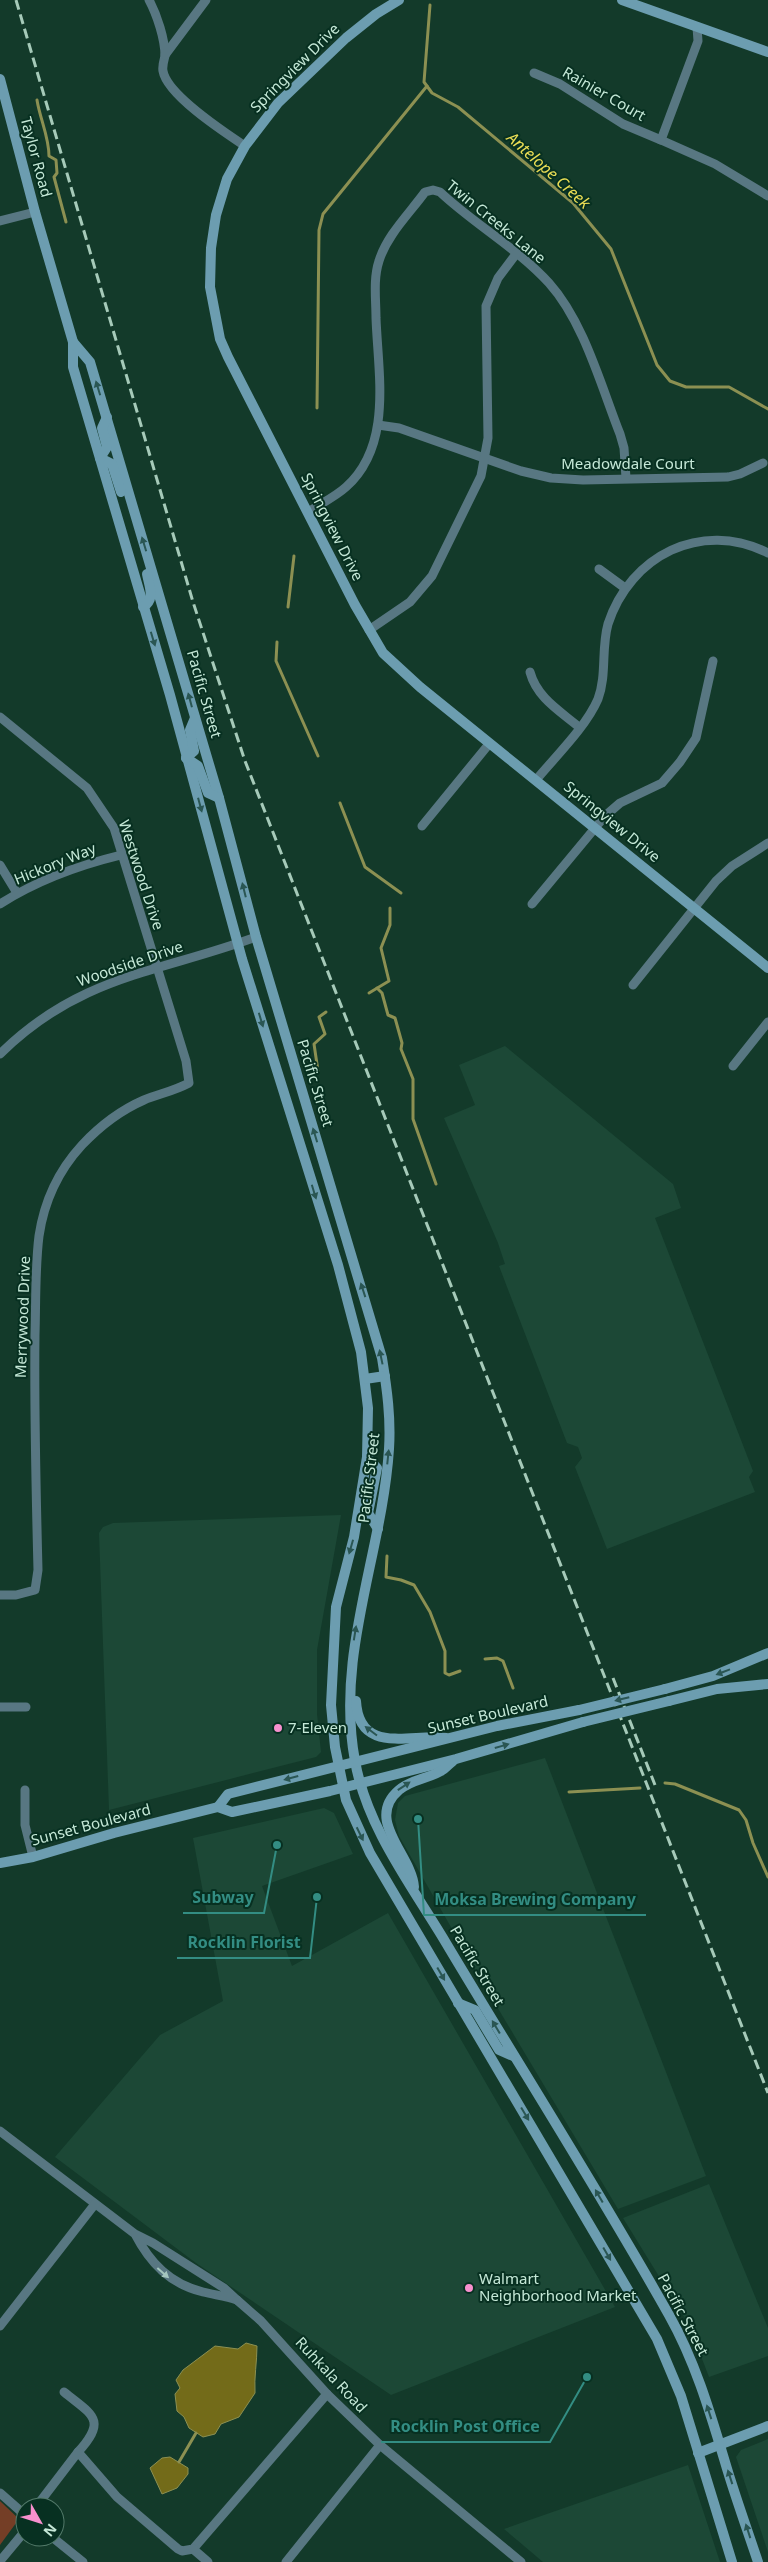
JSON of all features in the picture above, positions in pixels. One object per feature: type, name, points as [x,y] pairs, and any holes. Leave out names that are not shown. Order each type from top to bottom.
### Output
[{"type":"main road","name":"Springview Drive","points":[[399,0],[376,14],[346,38],[278,103],[245,146],[227,179],[216,215],[210,265],[213,304],[220,339],[369,630],[383,653],[404,674],[489,744],[768,968]]},
{"type":"main road","points":[[622,0],[768,52]]},
{"type":"main road","name":"Taylor Road","points":[[0,80],[43,241]]},
{"type":"main road","name":"Pacific Street","points":[[43,241],[73,342],[73,367],[144,607],[238,944],[338,1265],[361,1352],[366,1379],[368,1408],[367,1457],[354,1537],[336,1606],[331,1705],[343,1788],[370,1853],[657,2339],[681,2396],[732,2562]]},
{"type":"main road","name":"Pacific Street","points":[[73,342],[90,362],[107,416],[219,798],[256,938],[382,1358],[389,1400],[389,1450],[378,1529],[361,1600],[351,1681],[350,1725],[355,1762],[361,1783],[382,1834],[414,1891],[579,2161],[678,2331],[696,2372],[758,2562]]},
{"type":"main road","points":[[107,416],[102,428],[107,447],[100,458],[112,464],[122,495],[130,498]]},
{"type":"main road","points":[[144,607],[151,600],[147,574],[150,564]]},
{"type":"main road","points":[[194,718],[190,730],[194,751],[186,758],[199,767],[208,793],[219,798]]},
{"type":"main road","points":[[338,1265],[353,1260]]},
{"type":"main road","points":[[366,1379],[385,1376]]},
{"type":"main road","points":[[367,1457],[377,1468],[368,1513],[378,1529]]},
{"type":"main road","name":"Sunset Boulevard","points":[[218,1807],[228,1794],[497,1726],[578,1710],[714,1676],[768,1653]]},
{"type":"main road","points":[[351,1681],[361,1722],[381,1738],[409,1740],[430,1735],[452,1738]]},
{"type":"main road","name":"Sunset Boulevard","points":[[0,1863],[33,1857],[114,1833],[218,1807],[232,1812],[343,1788],[456,1759],[584,1722],[717,1689],[768,1684]]},
{"type":"main road","points":[[414,1891],[413,1874],[386,1822],[388,1807],[397,1791],[407,1784],[440,1772],[456,1759]]},
{"type":"main road","points":[[458,2003],[474,2010],[499,2050],[514,2057]]},
{"type":"main road","points":[[698,2453],[768,2426]]},
{"type":"street","points":[[149,0],[163,41],[165,55],[162,71],[185,101],[213,125],[245,146]]},
{"type":"street","points":[[165,55],[206,0]]},
{"type":"street","points":[[661,140],[698,41],[697,27]]},
{"type":"street","name":"Rainier Court","points":[[534,73],[560,84],[623,124],[715,164],[768,196]]},
{"type":"street","name":"Twin Creeks Lane","points":[[308,512],[333,497],[356,477],[370,452],[378,425],[376,290],[378,262],[394,232],[425,192],[433,190],[440,192],[549,283],[575,322],[620,434],[624,448],[626,478]]},
{"type":"street","points":[[0,221],[35,212]]},
{"type":"street","points":[[369,630],[410,602],[432,576],[481,476],[486,459],[488,438],[486,306],[498,278],[516,254]]},
{"type":"street","name":"Meadowdale Court","points":[[378,425],[399,428],[486,459],[551,478],[583,480],[728,477],[740,474],[763,463]]},
{"type":"street","points":[[536,780],[590,714],[600,693],[608,626],[625,588],[652,562],[684,544],[700,541],[734,542],[768,553]]},
{"type":"street","points":[[598,569],[625,588]]},
{"type":"street","points":[[532,904],[593,827],[620,803],[662,783],[680,762],[696,738],[713,661]]},
{"type":"street","points":[[530,672],[533,684],[544,698],[579,727]]},
{"type":"street","name":"Westwood Drive","points":[[0,717],[87,788],[114,828],[186,1061],[189,1083]]},
{"type":"street","points":[[422,826],[489,744]]},
{"type":"street","points":[[632,985],[694,908],[732,866],[768,843]]},
{"type":"street","name":"Hickory Way","points":[[0,904],[17,893],[92,862],[121,855]]},
{"type":"street","points":[[0,866],[17,893]]},
{"type":"street","name":"Woodside Drive","points":[[0,1054],[42,1017],[67,1002],[112,982],[256,938]]},
{"type":"street","points":[[733,1066],[768,1022]]},
{"type":"street","name":"Merrywood Drive","points":[[0,1595],[16,1595],[35,1590],[38,1570],[34,1390],[37,1272],[39,1236],[53,1187],[67,1164],[101,1128],[121,1112],[142,1101],[174,1092],[189,1083]]},
{"type":"street","points":[[0,1707],[26,1707]]},
{"type":"street","points":[[25,1790],[25,1825],[33,1857]]},
{"type":"street","name":"Ruhkala Road","points":[[0,2131],[42,2161],[135,2234],[153,2243],[224,2288],[261,2321],[327,2394],[380,2445],[519,2561]]},
{"type":"street","points":[[0,2326],[95,2204]]},
{"type":"street","name":"Ruhkala Road","points":[[135,2234],[148,2258],[172,2280],[194,2290],[237,2300]]},
{"type":"street","points":[[44,2497],[91,2438],[94,2421],[91,2414],[64,2392]]},
{"type":"street","points":[[78,2452],[107,2487],[178,2549],[182,2551],[193,2549],[327,2394]]},
{"type":"street","points":[[286,2562],[380,2445]]},
{"type":"street","points":[[0,2493],[15,2506]]},
{"type":"street","points":[[0,2561],[15,2543]]},
{"type":"street","points":[[64,2547],[83,2562]]},
{"type":"street","points":[[193,2549],[208,2562]]},
{"type":"shaded area","points":[[505,1046],[673,1184],[681,1208],[655,1218],[753,1471],[749,1477],[755,1492],[607,1549],[575,1467],[582,1458],[578,1447],[567,1443],[499,1266],[505,1264],[498,1243],[444,1118],[475,1105],[459,1065]]},
{"type":"shaded area","points":[[341,1515],[317,1650],[317,1714],[321,1752],[316,1757],[109,1810],[99,1533],[103,1527],[113,1523]]},
{"type":"shaded area","points":[[545,1758],[706,2176],[618,2209],[484,1985],[399,1836],[395,1820],[398,1803],[405,1796]]},
{"type":"shaded area","points":[[324,1808],[334,1813],[353,1854],[262,1886],[292,1966],[388,1913],[615,2307],[391,2395],[196,2263],[55,2157],[160,2035],[223,2001],[193,1838]]},
{"type":"shaded area","points":[[709,2184],[768,2328],[768,2356],[709,2377],[689,2325],[623,2218]]},
{"type":"shaded area","points":[[246,2343],[257,2346],[255,2393],[239,2417],[221,2424],[215,2434],[203,2437],[189,2428],[184,2417],[177,2411],[175,2394],[180,2388],[176,2380],[183,2370],[215,2346],[238,2349]]},
{"type":"shaded area","points":[[768,2439],[768,2552],[736,2457],[741,2450]]},
{"type":"shaded area","points":[[170,2457],[188,2468],[188,2474],[177,2488],[162,2494],[150,2468],[162,2458]]},
{"type":"shaded area","points":[[688,2465],[720,2562],[543,2562],[504,2529]]},
{"type":"shaded area","points":[[0,2501],[15,2515],[15,2524],[0,2545]]},
{"type":"waterway","name":"Antelope Creek","points":[[430,5],[424,82],[432,93],[458,107],[573,203],[611,249],[657,365],[670,381],[686,387],[729,387],[768,409]]},
{"type":"waterway","points":[[317,408],[319,230],[323,214],[427,86]]},
{"type":"waterway","points":[[37,100],[48,142],[49,156],[56,160],[57,173],[54,177],[66,222]]},
{"type":"waterway","points":[[288,607],[294,556]]},
{"type":"waterway","points":[[277,642],[276,661],[318,756]]},
{"type":"waterway","points":[[340,803],[365,867],[401,893]]},
{"type":"waterway","points":[[369,993],[389,981],[381,948],[390,925],[390,908]]},
{"type":"waterway","points":[[377,988],[382,993],[388,1015],[395,1018],[402,1043],[401,1049],[413,1079],[413,1119],[436,1184]]},
{"type":"waterway","points":[[318,1071],[314,1044],[325,1034],[319,1017],[326,1012]]},
{"type":"waterway","points":[[387,1556],[386,1577],[414,1585],[430,1612],[445,1651],[445,1673],[449,1675],[460,1671]]},
{"type":"waterway","points":[[485,1659],[497,1658],[503,1661],[513,1688]]},
{"type":"waterway","points":[[665,1783],[675,1784],[739,1810],[746,1820],[753,1843],[768,1877]]},
{"type":"waterway","points":[[569,1792],[640,1788]]},
{"type":"waterway","points":[[179,2462],[196,2433]]},
{"type":"railway","points":[[16,0],[193,602],[245,761],[768,2093]]},
{"type":"railway","points":[[613,1678],[655,1785]]},
{"type":"place","name":"7-Eleven","points":[[278,1728]]},
{"type":"place","name":"Moksa Brewing Company","points":[[418,1819]]},
{"type":"place","name":"Subway","points":[[277,1845]]},
{"type":"place","name":"Rocklin Florist","points":[[317,1897]]},
{"type":"place","name":"Walmart Neighborhood Market","points":[[469,2288]]},
{"type":"place","name":"Rocklin Post Office","points":[[587,2377]]}]
